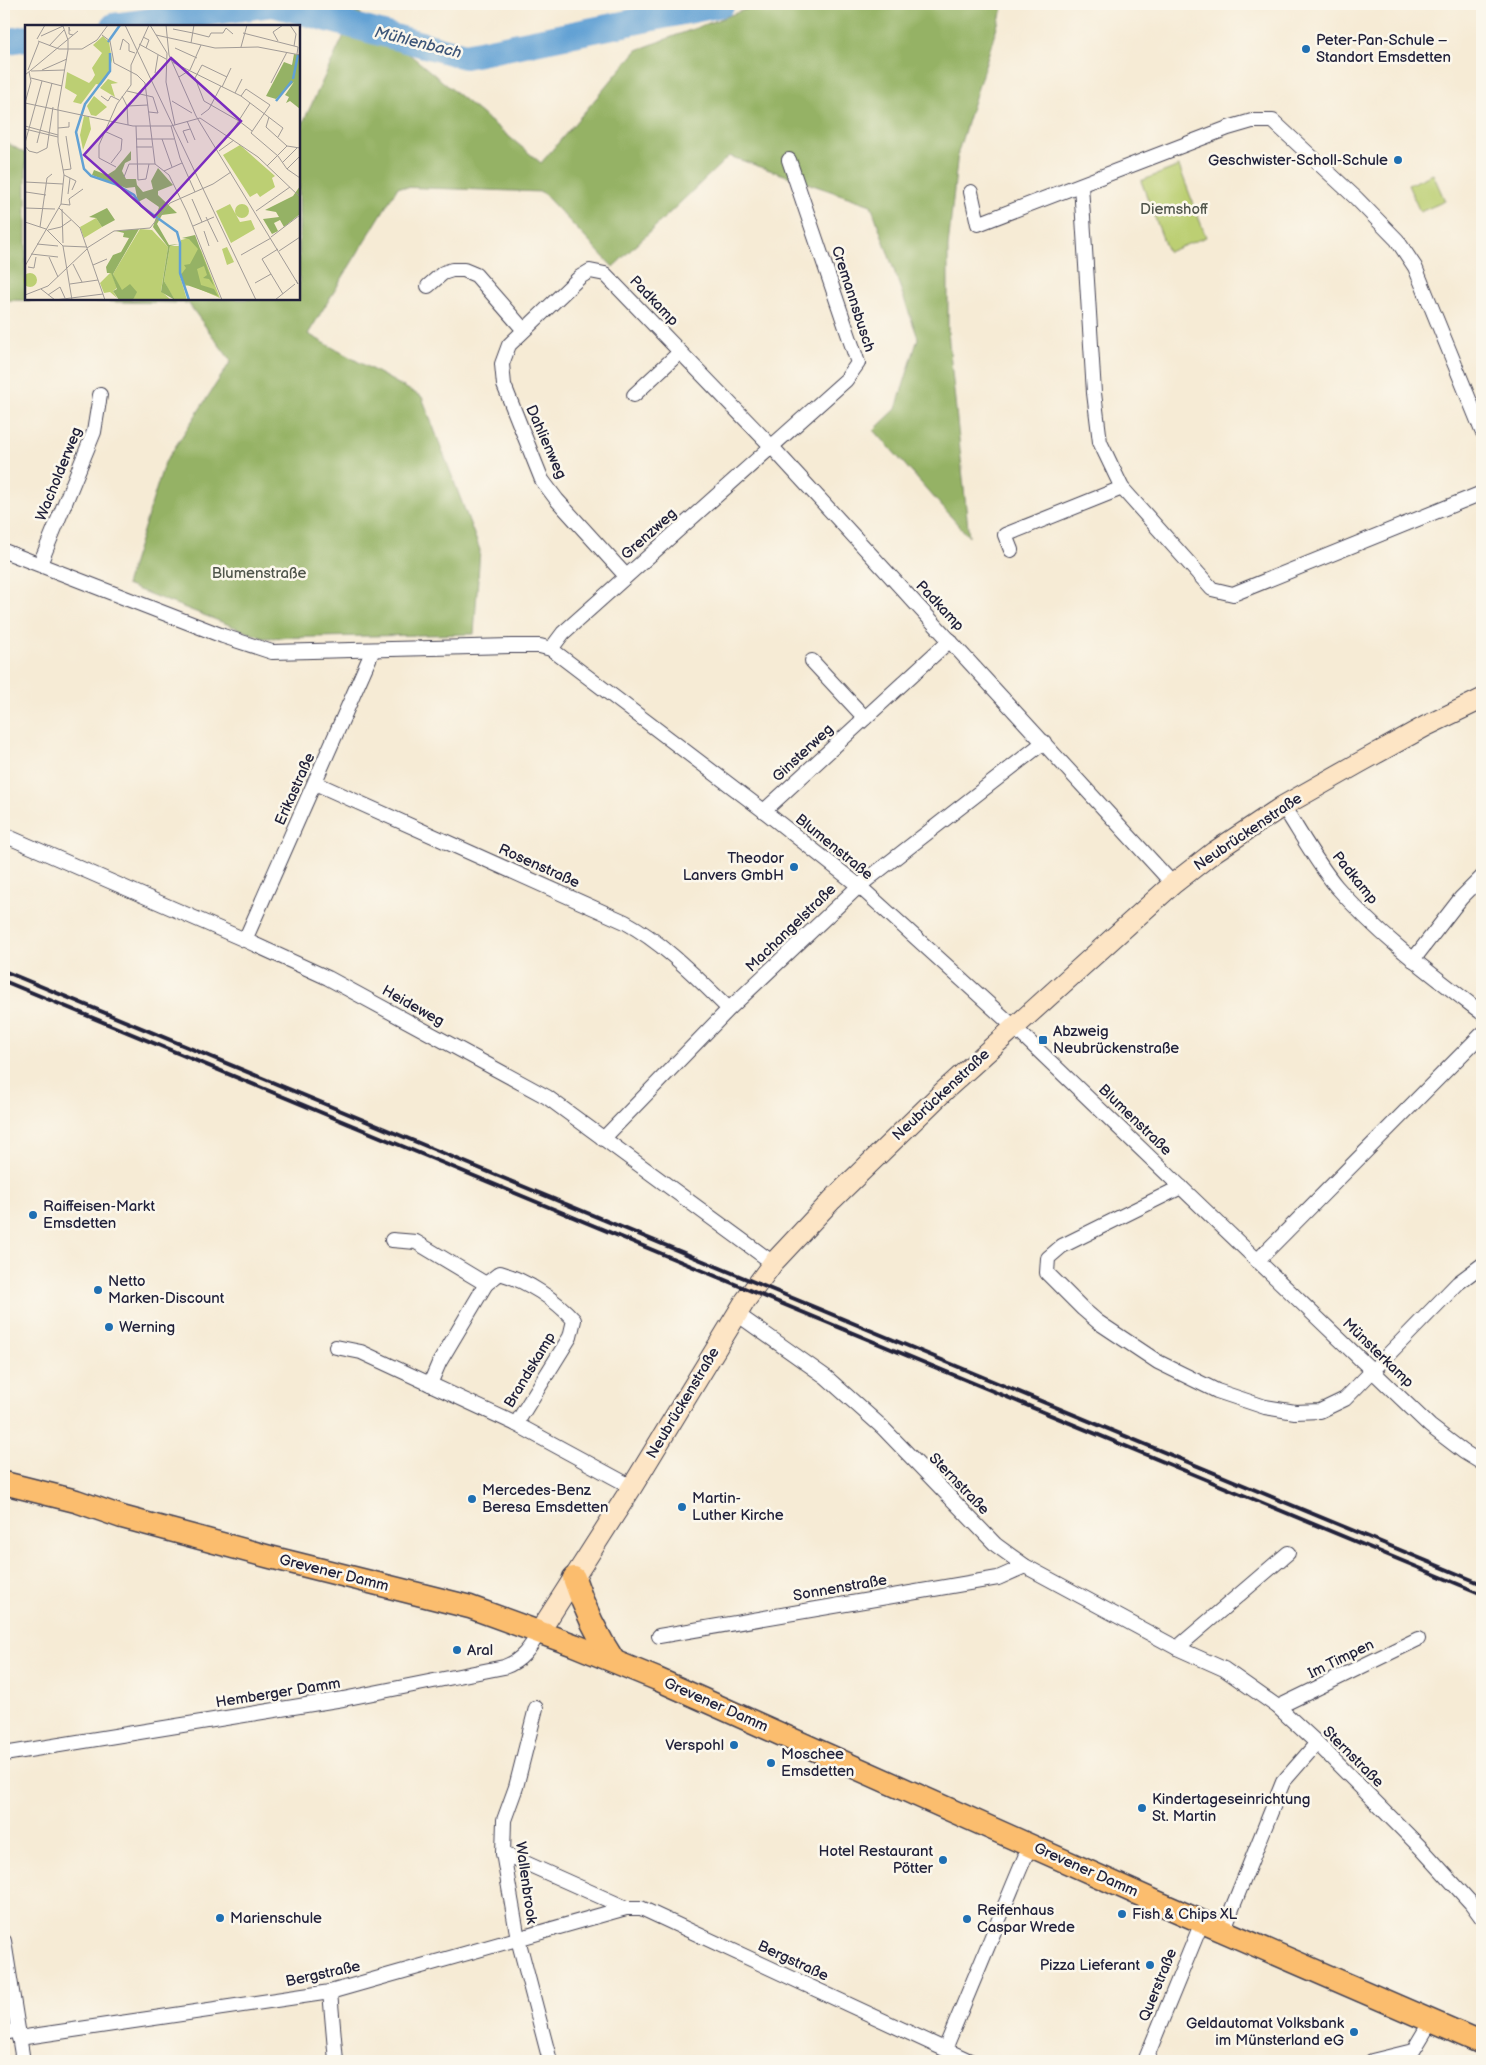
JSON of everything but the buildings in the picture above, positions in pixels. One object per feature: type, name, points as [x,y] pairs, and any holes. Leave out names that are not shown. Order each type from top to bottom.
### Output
[{"type":"main road","name":"Grevener Damm","points":[[4,1483],[76,1501],[122,1517],[270,1557],[470,1607],[540,1632],[614,1661],[1202,1922],[1482,2043]]},
{"type":"main road","points":[[574,1578],[583,1606],[599,1639],[614,1661]]},
{"type":"street","points":[[971,192],[978,224],[1236,126],[1252,121],[1273,121],[1356,198],[1397,240],[1415,267],[1477,403],[1482,431]]},
{"type":"street","name":"Cremannsbusch","points":[[772,446],[846,380],[858,363],[789,160]]},
{"type":"street","points":[[1081,185],[1094,393],[1100,442],[1122,488],[1212,589],[1233,594],[1482,493]]},
{"type":"street","points":[[428,286],[443,273],[452,270],[464,270],[476,275],[523,330]]},
{"type":"street","name":"Dahlienweg","points":[[605,274],[590,271],[580,277],[509,345],[502,364],[504,385],[542,480],[557,500],[626,576]]},
{"type":"street","name":"Padkamp","points":[[605,274],[772,446],[1173,884]]},
{"type":"street","points":[[634,395],[680,352]]},
{"type":"street","name":"Wacholderweg","points":[[40,564],[94,432],[100,395]]},
{"type":"street","name":"Grenzweg","points":[[551,649],[564,633],[626,576],[772,446]]},
{"type":"street","points":[[1011,550],[1005,535],[1122,488]]},
{"type":"street","points":[[4,551],[223,636],[272,652],[511,646],[540,646],[551,649]]},
{"type":"street","name":"Ginsterweg","points":[[764,811],[950,640]]},
{"type":"street","name":"Blumenstraße","points":[[551,649],[764,811],[859,886],[1014,1027],[1257,1261]]},
{"type":"street","name":"Erikastraße","points":[[245,940],[373,650]]},
{"type":"street","points":[[812,661],[864,718]]},
{"type":"street","name":"Neubrückenstraße","points":[[540,1632],[632,1487],[737,1314],[773,1263],[822,1210],[905,1128],[1014,1027],[1173,884],[1214,852],[1283,806],[1406,737],[1482,699]]},
{"type":"street","name":"Machangelstraße","points":[[603,1139],[730,1009],[859,886],[1044,742]]},
{"type":"street","name":"Rosenstraße","points":[[315,784],[646,933],[673,955],[730,1009]]},
{"type":"street","name":"Padkamp","points":[[1283,806],[1335,884],[1364,916],[1413,960],[1482,1014]]},
{"type":"street","name":"Heideweg","points":[[4,835],[328,978],[546,1097],[773,1263]]},
{"type":"street","points":[[1413,960],[1461,898],[1482,877]]},
{"type":"street","points":[[1257,1261],[1482,1034]]},
{"type":"street","points":[[1181,1187],[1062,1246],[1048,1258],[1047,1273],[1098,1322],[1158,1362],[1216,1392],[1265,1407],[1294,1412],[1320,1411],[1345,1399],[1458,1283],[1482,1265]]},
{"type":"street","points":[[392,1240],[416,1242],[486,1284],[438,1363],[430,1384]]},
{"type":"street","name":"Münsterkamp","points":[[1257,1261],[1430,1426],[1482,1463]]},
{"type":"street","name":"Brandskamp","points":[[486,1284],[500,1273],[516,1278],[564,1308],[574,1320],[570,1337],[516,1424]]},
{"type":"street","name":"Sternstraße","points":[[737,1314],[826,1377],[882,1427],[996,1545],[1025,1566],[1177,1648],[1224,1669],[1278,1707],[1317,1743],[1421,1848],[1471,1903],[1482,1918]]},
{"type":"street","name":"Brandskamp","points":[[336,1347],[361,1352],[516,1424],[632,1487]]},
{"type":"street","points":[[1177,1648],[1288,1553]]},
{"type":"street","name":"Sonnenstraße","points":[[659,1636],[998,1578],[1025,1566]]},
{"type":"street","name":"Hemberger Damm","points":[[4,1754],[334,1701],[504,1667],[515,1663],[529,1650],[540,1632]]},
{"type":"street","name":"Im Timpen","points":[[1278,1707],[1418,1639]]},
{"type":"street","name":"Wallenbrook","points":[[536,1708],[516,1787],[504,1820],[503,1854],[518,1939],[550,2061]]},
{"type":"street","points":[[1223,1931],[1283,1782],[1317,1743]]},
{"type":"street","points":[[946,2049],[1030,1845]]},
{"type":"street","name":"Bergstraße","points":[[503,1854],[626,1908]]},
{"type":"street","name":"Bergstraße","points":[[13,2034],[330,1992],[626,1908],[641,1908],[970,2061]]},
{"type":"street","name":"Querstraße","points":[[1145,2061],[1202,1922]]},
{"type":"street","points":[[4,1942],[13,2034],[23,2061]]},
{"type":"street","points":[[330,1992],[336,2061]]},
{"type":"street","points":[[1372,2061],[1413,2051],[1431,2020]]},
{"type":"green space","points":[[760,4],[1004,4],[958,152],[948,247],[948,332],[969,537],[874,430],[896,409],[918,338],[871,205],[729,156],[613,267],[542,192],[398,187],[308,334],[422,397],[480,550],[474,634],[263,638],[126,585],[164,464],[231,361],[188,303],[4,300],[4,141],[25,153],[25,300],[300,300],[300,129],[356,10],[541,163],[637,50]]},
{"type":"green space","name":"Diemshoff","points":[[1179,166],[1206,237],[1168,252],[1141,181]]},
{"type":"green space","points":[[1433,174],[1445,201],[1420,212],[1408,185]]},
{"type":"waterway","name":"Mühlenbach","points":[[121,25],[272,4],[465,56],[722,4]]},
{"type":"waterway","name":"Mühlenbach","points":[[4,42],[25,38]]},
{"type":"railway","points":[[4,971],[1482,1584]]},
{"type":"railway","points":[[4,981],[1482,1594]]},
{"type":"place","name":"Peter-Pan-Schule – Standort Emsdetten","points":[[1306,49]]},
{"type":"place","name":"Geschwister-Scholl-Schule","points":[[1398,160]]},
{"type":"place","name":"Theodor Lanvers GmbH","points":[[794,867]]},
{"type":"place","name":"Abzweig Neubrückenstraße","points":[[1043,1040]]},
{"type":"place","name":"Raiffeisen-Markt Emsdetten","points":[[33,1215]]},
{"type":"place","name":"Netto Marken-Discount","points":[[98,1290]]},
{"type":"place","name":"Werning","points":[[109,1327]]},
{"type":"place","name":"Mercedes-Benz Beresa Emsdetten","points":[[472,1499]]},
{"type":"place","name":"Martin- Luther Kirche","points":[[682,1507]]},
{"type":"place","name":"Aral","points":[[457,1650]]},
{"type":"place","name":"Verspohl","points":[[734,1745]]},
{"type":"place","name":"Moschee Emsdetten","points":[[771,1763]]},
{"type":"place","name":"Kindertageseinrichtung St. Martin","points":[[1142,1808]]},
{"type":"place","name":"Hotel Restaurant Pötter","points":[[943,1860]]},
{"type":"place","name":"Fish & Chips XL","points":[[1122,1914]]},
{"type":"place","name":"Marienschule","points":[[220,1918]]},
{"type":"place","name":"Reifenhaus Caspar Wrede","points":[[967,1919]]},
{"type":"place","name":"Pizza Lieferant","points":[[1150,1965]]},
{"type":"place","name":"Geldautomat Volksbank im Münsterland eG","points":[[1354,2032]]}]
